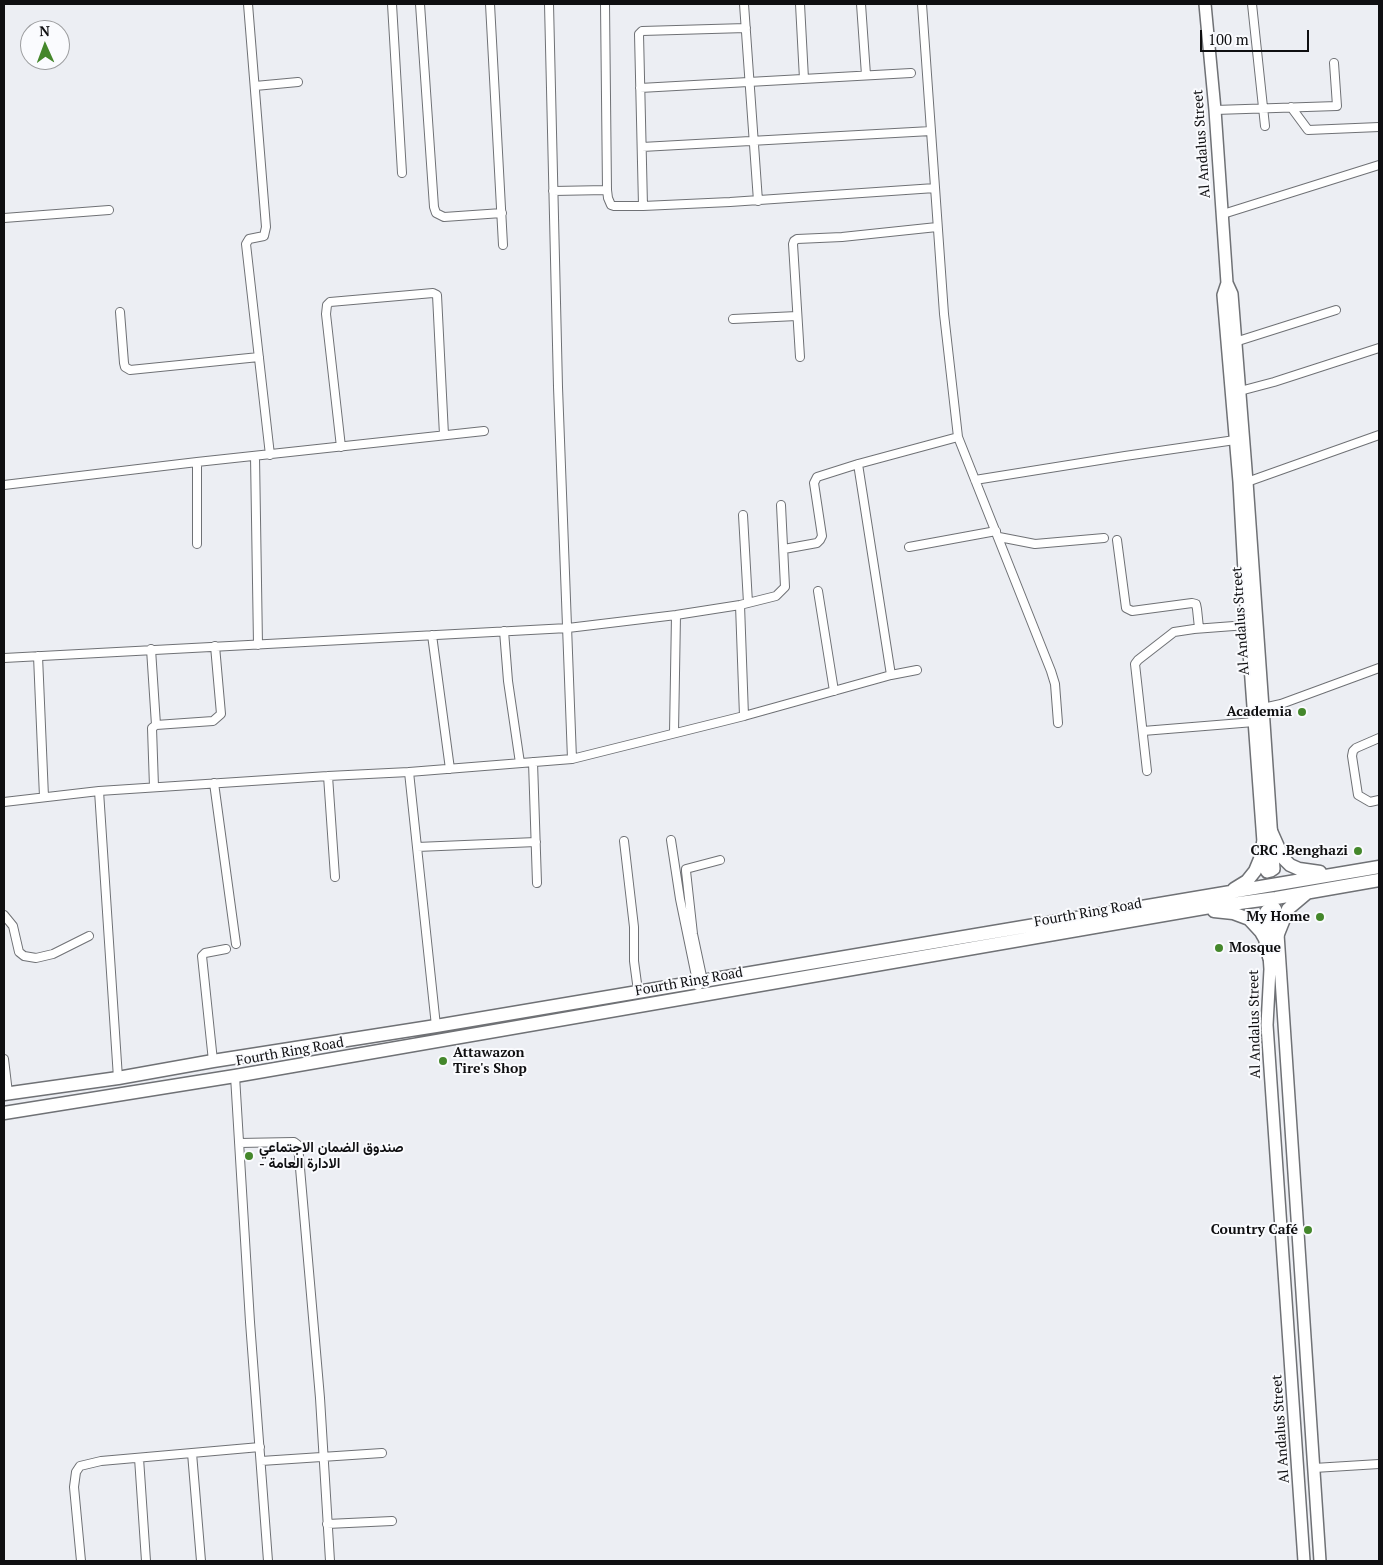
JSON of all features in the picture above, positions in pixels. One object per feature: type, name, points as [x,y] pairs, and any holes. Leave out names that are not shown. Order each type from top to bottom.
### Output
[{"type":"main road","name":"Al Andalus Street","points":[[1205,4],[1215,110],[1227,283],[1232,294],[1247,482],[1253,648],[1254,722],[1265,869],[1267,872],[1274,869],[1263,708],[1253,648],[1247,626],[1223,295],[1227,283]]},
{"type":"main road","points":[[1271,831],[1283,858],[1290,864],[1299,869],[1332,874]]},
{"type":"main road","points":[[1227,892],[1242,885],[1252,876],[1258,865],[1263,843]]},
{"type":"main road","name":"Fourth Ring Road","points":[[6,1094],[118,1078],[436,1026],[1379,867]]},
{"type":"main road","name":"Fourth Ring Road","points":[[4,1113],[235,1076],[1191,910],[1379,880]]},
{"type":"main road","points":[[1278,934],[1288,909],[1309,892]]},
{"type":"main road","name":"Al Andalus Street","points":[[1304,1561],[1267,1013],[1270,982],[1266,911],[1271,907],[1276,910],[1278,934],[1320,1561]]},
{"type":"main road","points":[[1191,910],[1233,913],[1249,919],[1261,932],[1269,957]]},
{"type":"main road","points":[[484,1017],[489,1024],[488,1029],[484,1033]]},
{"type":"main road","points":[[1271,1091],[1288,1090]]},
{"type":"street","points":[[248,4],[266,232],[264,236],[248,239],[246,244],[270,455]]},
{"type":"street","points":[[392,4],[402,173]]},
{"type":"street","points":[[420,4],[434,207],[436,213],[450,218],[502,213]]},
{"type":"street","points":[[490,4],[503,244]]},
{"type":"street","points":[[549,4],[558,377],[572,758]]},
{"type":"street","points":[[605,4],[607,190],[609,202],[614,206],[758,201],[935,188]]},
{"type":"street","points":[[744,4],[758,201]]},
{"type":"street","points":[[800,4],[804,79]]},
{"type":"street","points":[[861,4],[866,75]]},
{"type":"street","points":[[922,4],[944,314],[958,437],[1050,671],[1054,684],[1058,723]]},
{"type":"street","points":[[1252,4],[1265,126]]},
{"type":"street","points":[[643,206],[638,34],[642,31],[746,28]]},
{"type":"street","points":[[1215,110],[1337,106],[1334,63]]},
{"type":"street","points":[[640,88],[911,73]]},
{"type":"street","points":[[255,86],[298,82]]},
{"type":"street","points":[[1291,108],[1308,130],[1379,127]]},
{"type":"street","points":[[642,147],[931,131]]},
{"type":"street","points":[[1223,214],[1379,165]]},
{"type":"street","points":[[553,191],[607,190]]},
{"type":"street","points":[[4,218],[109,210]]},
{"type":"street","points":[[800,357],[793,244],[797,239],[842,237],[937,227]]},
{"type":"street","points":[[340,447],[326,311],[330,302],[432,293],[437,295],[444,435]]},
{"type":"street","points":[[1235,342],[1336,310]]},
{"type":"street","points":[[120,312],[124,363],[125,367],[130,370],[259,357]]},
{"type":"street","points":[[734,319],[797,316]]},
{"type":"street","points":[[1240,391],[1379,348]]},
{"type":"street","points":[[4,485],[484,431]]},
{"type":"street","points":[[1247,482],[1379,434]]},
{"type":"street","points":[[784,549],[817,543],[822,536],[814,484],[817,477],[958,437]]},
{"type":"street","points":[[975,480],[1235,440]]},
{"type":"street","points":[[255,456],[258,645]]},
{"type":"street","points":[[197,462],[197,544]]},
{"type":"street","points":[[858,464],[891,675]]},
{"type":"street","points":[[4,658],[568,628],[676,615],[744,604],[776,596],[785,588],[780,505]]},
{"type":"street","points":[[744,515],[744,716]]},
{"type":"street","points":[[909,547],[997,534],[1035,544],[1104,538]]},
{"type":"street","points":[[1117,540],[1126,608],[1132,611],[1196,604],[1199,628]]},
{"type":"street","points":[[818,591],[834,691]]},
{"type":"street","points":[[674,733],[676,615]]},
{"type":"street","points":[[1147,771],[1135,664],[1174,632],[1199,628],[1247,626]]},
{"type":"street","points":[[504,631],[508,681],[520,763]]},
{"type":"street","points":[[432,635],[450,769]]},
{"type":"street","points":[[154,787],[152,728],[156,725],[213,721],[221,714],[215,646]]},
{"type":"street","points":[[151,650],[156,725]]},
{"type":"street","points":[[38,656],[44,797]]},
{"type":"street","points":[[1263,708],[1280,704],[1379,668]]},
{"type":"street","points":[[4,802],[99,791],[409,772],[572,758],[744,716],[891,675],[917,670]]},
{"type":"street","points":[[1143,731],[1254,722]]},
{"type":"street","points":[[1379,738],[1356,748],[1352,756],[1358,795],[1370,802],[1379,800]]},
{"type":"street","points":[[533,762],[537,883]]},
{"type":"street","points":[[409,772],[436,1026]]},
{"type":"street","points":[[328,776],[335,877]]},
{"type":"street","points":[[214,784],[236,944]]},
{"type":"street","points":[[99,791],[118,1078]]},
{"type":"street","points":[[671,840],[684,917],[700,981]]},
{"type":"street","points":[[417,848],[536,842]]},
{"type":"street","points":[[624,842],[634,927],[634,961],[638,991]]},
{"type":"street","points":[[699,996],[700,981],[686,869],[720,860]]},
{"type":"street","points":[[4,915],[13,926],[20,952],[24,956],[36,958],[54,954],[89,936]]},
{"type":"street","points":[[214,1061],[202,956],[205,953],[226,949]]},
{"type":"street","points":[[4,1059],[6,1094]]},
{"type":"street","points":[[235,1076],[250,1322],[268,1561]]},
{"type":"street","points":[[239,1142],[294,1142],[298,1145],[320,1398],[330,1561]]},
{"type":"street","points":[[81,1561],[74,1487],[76,1472],[80,1466],[89,1463],[260,1447]]},
{"type":"street","points":[[192,1453],[200,1561]]},
{"type":"street","points":[[261,1461],[382,1453]]},
{"type":"street","points":[[138,1458],[146,1561]]},
{"type":"street","points":[[1314,1468],[1379,1464]]},
{"type":"street","points":[[328,1524],[392,1520]]},
{"type":"place","name":"Academia","points":[[1302,712]]},
{"type":"place","name":"CRC .Benghazi","points":[[1358,851]]},
{"type":"place","name":"My Home","points":[[1320,917]]},
{"type":"place","name":"Mosque","points":[[1219,948]]},
{"type":"place","name":"Attawazon Tire's Shop","points":[[443,1061]]},
{"type":"place","name":"صندوق الضمان الاجتماعي - الادارة العامة","points":[[249,1156]]},
{"type":"place","name":"Country Café","points":[[1308,1230]]}]
